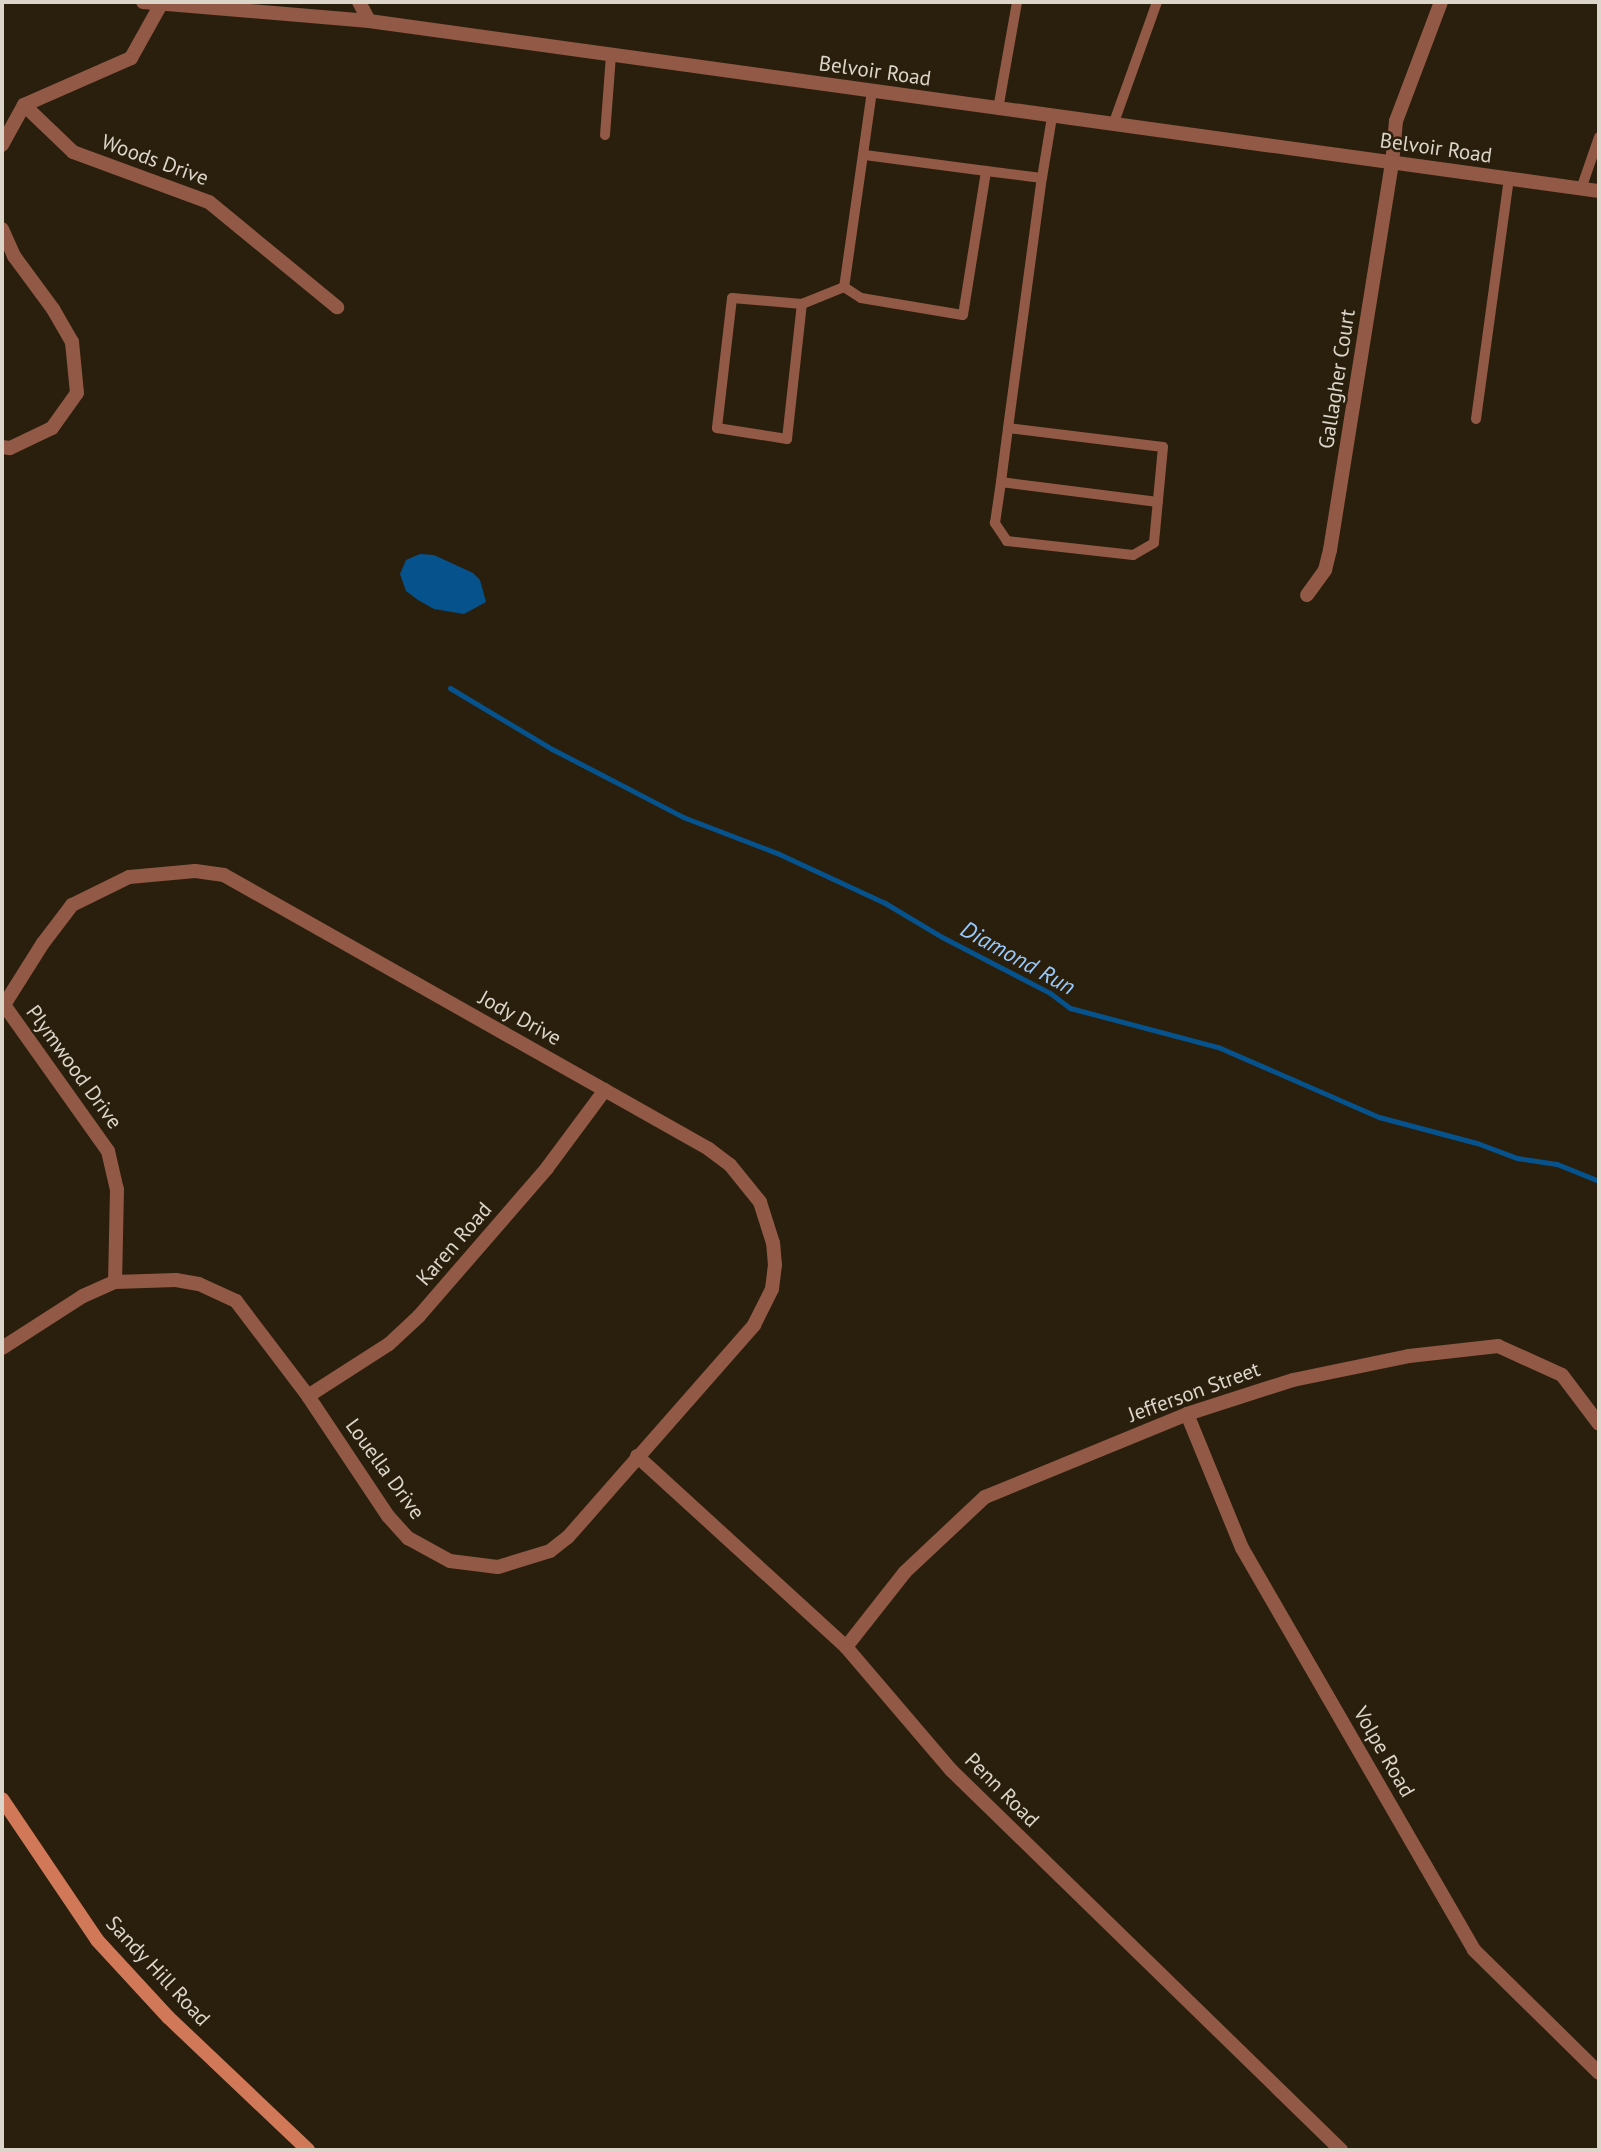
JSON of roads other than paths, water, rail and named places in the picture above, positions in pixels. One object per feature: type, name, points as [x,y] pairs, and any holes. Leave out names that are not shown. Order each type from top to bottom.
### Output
[{"type":"main road","name":"Sandy Hill Road","points":[[2,1799],[97,1940],[169,2017],[308,2150]]},
{"type":"street","name":"Belvoir Road","points":[[143,2],[369,21],[1599,191]]},
{"type":"street","points":[[359,2],[369,21]]},
{"type":"street","name":"Gallagher Court","points":[[1307,595],[1325,570],[1331,550],[1392,164],[1396,121],[1441,2]]},
{"type":"street","points":[[2,145],[24,105],[131,58],[161,4]]},
{"type":"street","name":"Woods Drive","points":[[24,105],[72,152],[209,202],[337,307]]},
{"type":"street","points":[[2,229],[14,256],[53,309],[72,342],[77,393],[52,428],[10,448],[2,447]]},
{"type":"street","name":"Jody Drive","points":[[3,1003],[72,905],[129,877],[194,871],[223,875],[709,1149],[730,1165],[760,1202],[773,1243],[775,1265],[772,1289],[754,1325],[637,1456]]},
{"type":"street","name":"Plymwood Drive","points":[[3,1003],[108,1151],[118,1200],[115,1282]]},
{"type":"street","name":"Karen Road","points":[[308,1396],[389,1344],[419,1316],[547,1168],[605,1090]]},
{"type":"street","name":"Louella Drive","points":[[115,1282],[176,1280],[199,1284],[236,1301],[308,1396],[382,1507],[408,1538],[450,1561],[470,1566],[498,1567],[550,1551],[568,1537],[637,1456]]},
{"type":"street","points":[[2,1348],[83,1296],[115,1282]]},
{"type":"street","name":"Jefferson Street","points":[[846,1647],[905,1572],[985,1497],[1187,1414],[1293,1380],[1409,1356],[1497,1346],[1562,1375],[1599,1424]]},
{"type":"street","name":"Volpe Road","points":[[1187,1414],[1242,1548],[1474,1950],[1599,2073]]},
{"type":"street","name":"Penn Road","points":[[637,1456],[846,1647],[951,1770],[1341,2150]]},
{"type":"lane","points":[[998,109],[1017,2]]},
{"type":"lane","points":[[1114,125],[1157,2]]},
{"type":"lane","points":[[605,135],[611,55]]},
{"type":"lane","points":[[844,287],[866,155],[872,92]]},
{"type":"lane","points":[[1008,428],[1163,447],[1154,543],[1133,555],[1007,541],[995,523],[1042,178],[1052,117]]},
{"type":"lane","points":[[1581,189],[1599,137]]},
{"type":"lane","points":[[866,155],[1042,178]]},
{"type":"lane","points":[[844,287],[861,298],[963,315],[986,171]]},
{"type":"lane","points":[[1476,419],[1509,179]]},
{"type":"lane","points":[[802,304],[787,439],[717,428],[732,298],[802,304],[844,287]]},
{"type":"lane","points":[[1001,482],[1158,502]]},
{"type":"water","points":[[420,554],[434,555],[473,573],[480,580],[486,602],[464,614],[434,609],[418,600],[406,591],[400,574],[406,560]]},
{"type":"waterway","name":"Diamond Run","points":[[450,688],[552,749],[683,817],[777,853],[885,903],[942,937],[1050,993],[1070,1008],[1218,1047],[1379,1117],[1477,1143],[1517,1158],[1557,1164],[1599,1181]]}]
